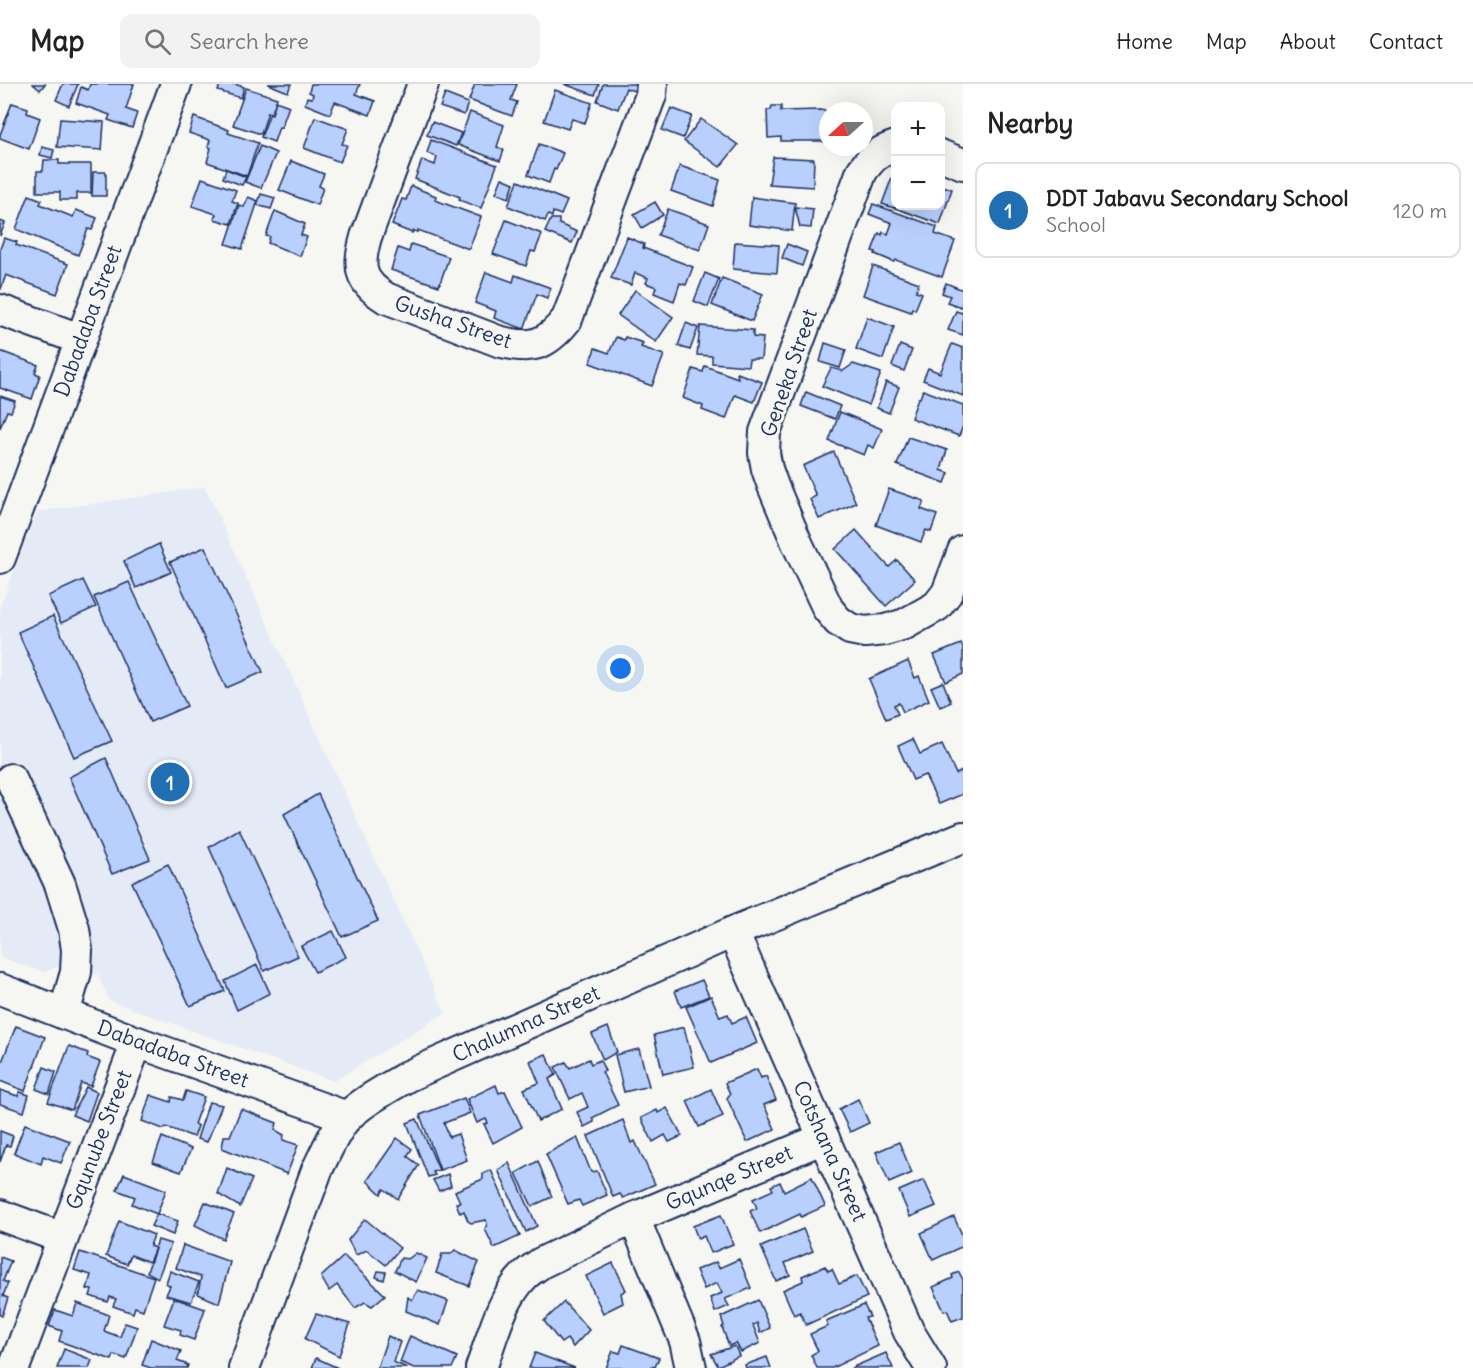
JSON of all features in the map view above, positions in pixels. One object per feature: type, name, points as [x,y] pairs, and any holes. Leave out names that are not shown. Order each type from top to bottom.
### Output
[{"type":"street","name":"Dabadaba Street","points":[[0,558],[176,84]]},
{"type":"street","name":"Gusha Street","points":[[423,84],[366,237],[362,268],[366,281],[374,291],[386,298],[498,341],[514,345],[531,345],[556,333],[567,318],[651,95],[652,84]]},
{"type":"street","name":"Geneka Street","points":[[891,147],[882,150],[872,158],[862,171],[765,432],[764,453],[773,486],[828,609],[838,621],[850,629],[865,632],[885,630],[905,624],[937,606],[947,593],[963,551]]},
{"type":"street","points":[[943,156],[963,164]]},
{"type":"street","points":[[0,310],[80,339]]},
{"type":"street","points":[[12,779],[60,884],[74,929],[77,950],[76,972],[64,1014]]},
{"type":"street","name":"Chalumna Street","points":[[244,1368],[317,1170],[330,1143],[347,1117],[371,1099],[408,1076],[733,932],[963,837]]},
{"type":"street","name":"Cotshana Street","points":[[733,932],[909,1332],[931,1368]]},
{"type":"street","name":"Dabadaba Street","points":[[0,989],[136,1042],[347,1117]]},
{"type":"street","name":"Gqunube Street","points":[[14,1368],[136,1042]]},
{"type":"street","name":"Gqunqe Street","points":[[481,1368],[506,1302],[526,1273],[541,1263],[634,1218],[824,1138]]},
{"type":"street","name":"Gqunube Street","points":[[0,1215],[62,1238]]},
{"type":"street","points":[[634,1218],[686,1341],[691,1368]]},
{"type":"shaded area","points":[[205,487],[445,1013],[334,1081],[110,1001],[98,975],[70,962],[44,972],[0,957],[0,607],[37,512]]},
{"type":"building","points":[[33,84],[45,84],[40,90]]},
{"type":"building","points":[[63,84],[78,84],[69,106],[56,100]]},
{"type":"building","points":[[90,84],[134,84],[126,109],[137,113],[132,128],[108,120],[110,115],[76,103],[81,87],[88,90]]},
{"type":"building","points":[[220,84],[244,87],[241,98],[218,91]]},
{"type":"building","points":[[268,84],[291,84],[288,92]]},
{"type":"building","points":[[311,84],[360,84],[356,94],[375,101],[370,115],[335,102],[330,114],[305,104],[307,97],[312,98],[313,94],[309,92]]},
{"type":"building","points":[[475,84],[517,84],[511,100],[517,102],[512,116],[469,100]]},
{"type":"building","points":[[564,84],[599,84],[595,95]]},
{"type":"building","points":[[603,84],[636,84],[634,91],[626,88],[618,109],[597,101]]},
{"type":"building","points":[[246,88],[277,98],[272,113],[268,112],[261,134],[233,125]]},
{"type":"building","points":[[555,90],[592,103],[585,123],[572,119],[568,129],[544,121]]},
{"type":"building","points":[[445,94],[468,103],[464,115],[440,107]]},
{"type":"building","points":[[276,101],[289,106],[274,142],[261,137]]},
{"type":"building","points":[[12,103],[28,108],[27,113],[40,118],[29,149],[0,138]]},
{"type":"building","points":[[772,106],[781,106],[781,111],[819,110],[819,141],[781,141],[781,137],[768,138],[767,110],[771,110]]},
{"type":"building","points":[[671,108],[692,116],[683,138],[662,130]]},
{"type":"building","points":[[470,112],[504,125],[497,147],[504,150],[500,161],[458,145]]},
{"type":"building","points":[[194,117],[229,130],[228,133],[258,143],[247,176],[207,162],[211,148],[208,147],[210,140],[189,133]]},
{"type":"building","points":[[315,117],[348,129],[342,144],[347,145],[340,162],[304,148]]},
{"type":"building","points":[[60,119],[104,122],[102,150],[57,147]]},
{"type":"building","points":[[701,119],[738,145],[720,167],[684,141]]},
{"type":"building","points":[[432,122],[461,133],[456,146],[427,135]]},
{"type":"building","points":[[431,140],[497,165],[481,208],[415,179],[422,160],[435,165],[437,157],[427,153]]},
{"type":"building","points":[[539,144],[563,153],[549,183],[528,175]]},
{"type":"building","points":[[260,146],[276,153],[261,188],[245,182]]},
{"type":"building","points":[[42,147],[54,150],[52,158],[40,155]]},
{"type":"building","points":[[773,157],[814,159],[813,187],[769,184]]},
{"type":"building","points":[[44,160],[59,160],[59,164],[91,164],[91,193],[77,193],[77,200],[60,200],[60,192],[37,192],[37,171],[43,171]]},
{"type":"building","points":[[291,161],[324,174],[319,186],[323,188],[317,205],[279,190]]},
{"type":"building","points":[[680,166],[720,180],[713,206],[671,191]]},
{"type":"building","points":[[226,169],[246,177],[242,185],[223,178]]},
{"type":"building","points":[[93,172],[106,172],[106,196],[92,196]]},
{"type":"building","points":[[202,178],[236,190],[232,201],[238,203],[231,224],[214,219],[216,214],[192,206]]},
{"type":"building","points":[[502,178],[514,183],[509,198],[496,193]]},
{"type":"building","points":[[891,180],[891,207],[882,204]]},
{"type":"building","points":[[518,181],[567,201],[561,215],[553,212],[552,217],[548,215],[545,221],[508,206]]},
{"type":"building","points":[[411,186],[436,196],[435,200],[481,217],[469,249],[418,230],[412,233],[392,225],[402,199],[406,200]]},
{"type":"building","points":[[945,187],[952,189],[945,209]]},
{"type":"building","points":[[261,194],[275,198],[271,209],[257,205]]},
{"type":"building","points":[[29,195],[42,200],[40,204],[73,217],[76,210],[97,218],[92,230],[88,229],[78,255],[16,229]]},
{"type":"building","points":[[248,197],[258,201],[242,249],[226,244],[239,205],[244,207]]},
{"type":"building","points":[[752,197],[795,203],[792,231],[749,225]]},
{"type":"building","points":[[655,202],[663,215],[642,228],[634,214]]},
{"type":"building","points":[[873,204],[937,227],[935,234],[955,241],[942,277],[896,260],[894,262],[872,251],[879,233],[888,234],[892,223],[869,214]]},
{"type":"building","points":[[795,207],[813,209],[811,228],[800,227]]},
{"type":"building","points":[[668,209],[709,224],[700,250],[658,235]]},
{"type":"building","points":[[901,210],[945,210],[940,224]]},
{"type":"building","points":[[275,211],[305,224],[301,235],[307,237],[300,256],[268,243],[270,237],[266,236]]},
{"type":"building","points":[[551,219],[559,219],[559,224],[577,232],[572,243],[545,232]]},
{"type":"building","points":[[506,220],[542,234],[535,252],[531,251],[526,266],[493,254]]},
{"type":"building","points":[[0,221],[5,223],[0,236]]},
{"type":"building","points":[[627,237],[644,244],[643,248],[693,267],[686,285],[680,283],[674,301],[654,293],[656,287],[646,283],[648,278],[635,273],[631,285],[611,278]]},
{"type":"building","points":[[4,238],[17,242],[16,245],[68,264],[57,294],[6,275],[0,288],[0,249]]},
{"type":"building","points":[[735,242],[779,245],[777,273],[733,269]]},
{"type":"building","points":[[411,244],[449,257],[439,286],[391,270],[398,248],[409,252]]},
{"type":"building","points":[[787,244],[807,252],[802,266],[782,258]]},
{"type":"building","points":[[873,266],[919,283],[916,291],[922,293],[915,310],[912,308],[911,312],[863,295]]},
{"type":"building","points":[[486,272],[513,282],[515,275],[551,288],[547,298],[537,294],[524,329],[494,318],[496,311],[475,303]]},
{"type":"building","points":[[705,273],[719,279],[708,307],[694,301]]},
{"type":"building","points":[[722,278],[763,294],[752,321],[712,305]]},
{"type":"building","points":[[946,283],[963,290],[961,307],[947,302],[950,296],[942,293]]},
{"type":"building","points":[[635,290],[673,317],[656,342],[618,315]]},
{"type":"building","points":[[963,310],[963,335],[948,330],[956,311],[962,313]]},
{"type":"building","points":[[867,317],[894,327],[883,359],[856,349]]},
{"type":"building","points":[[686,323],[698,328],[690,350],[678,346]]},
{"type":"building","points":[[700,326],[753,330],[753,337],[763,338],[761,359],[749,359],[748,366],[712,363],[712,356],[697,355]]},
{"type":"building","points":[[616,337],[624,340],[625,337],[643,343],[641,347],[664,355],[652,386],[590,363],[595,348],[609,353]]},
{"type":"building","points":[[825,343],[846,350],[840,368],[820,362]]},
{"type":"building","points":[[952,344],[963,348],[963,396],[923,380],[928,368],[940,373]]},
{"type":"building","points":[[900,345],[912,350],[904,371],[892,366]]},
{"type":"building","points":[[0,351],[38,365],[35,373],[40,375],[32,399],[0,388]]},
{"type":"building","points":[[853,364],[881,373],[869,405],[822,386],[831,368],[843,371]]},
{"type":"building","points":[[705,366],[738,378],[737,373],[762,382],[754,402],[735,395],[726,419],[702,410],[703,406],[683,398],[693,369],[703,372]]},
{"type":"building","points":[[886,382],[899,387],[889,413],[877,408]]},
{"type":"building","points":[[923,390],[963,405],[963,426],[959,436],[911,418]]},
{"type":"building","points":[[806,392],[840,406],[835,419],[801,406]]},
{"type":"building","points":[[0,396],[15,401],[11,412],[7,411],[0,428]]},
{"type":"building","points":[[840,412],[882,429],[874,448],[868,445],[864,455],[829,441]]},
{"type":"building","points":[[908,437],[947,450],[941,470],[949,473],[945,483],[897,465]]},
{"type":"building","points":[[834,452],[856,503],[819,519],[810,499],[816,496],[803,466]]},
{"type":"building","points":[[889,489],[924,501],[921,509],[937,515],[931,532],[926,530],[921,542],[876,525]]},
{"type":"building","points":[[856,530],[889,567],[897,560],[915,580],[886,606],[835,549]]},
{"type":"building","points":[[159,544],[171,572],[136,588],[124,561]]},
{"type":"building","points":[[205,547],[263,672],[226,688],[170,562]]},
{"type":"building","points":[[83,580],[96,607],[61,623],[48,596]]},
{"type":"building","points":[[129,582],[187,706],[150,722],[94,597]]},
{"type":"building","points":[[53,616],[112,741],[74,757],[18,632]]},
{"type":"building","points":[[961,644],[963,674],[946,682],[934,655]]},
{"type":"building","points":[[908,661],[915,678],[919,676],[929,700],[903,712],[899,703],[894,705],[898,714],[886,719],[869,679]]},
{"type":"building","points":[[943,682],[951,702],[940,707],[931,687]]},
{"type":"building","points":[[913,739],[920,754],[942,744],[956,774],[962,771],[963,773],[963,794],[939,804],[925,775],[913,780],[898,746]]},
{"type":"building","points":[[106,758],[150,859],[112,874],[69,777]]},
{"type":"building","points":[[318,794],[378,921],[342,937],[284,814]]},
{"type":"building","points":[[239,829],[298,956],[264,971],[209,847]]},
{"type":"building","points":[[168,864],[225,991],[190,1006],[132,882]]},
{"type":"building","points":[[333,931],[346,957],[315,972],[301,946]]},
{"type":"building","points":[[257,965],[270,993],[237,1010],[225,981]]},
{"type":"building","points":[[702,980],[709,996],[681,1007],[675,991]]},
{"type":"building","points":[[711,996],[720,1017],[728,1014],[732,1023],[746,1017],[757,1043],[711,1063],[686,1007]]},
{"type":"building","points":[[16,1026],[45,1037],[25,1091],[0,1081],[0,1067]]},
{"type":"building","points":[[608,1027],[617,1052],[603,1060],[592,1034]]},
{"type":"building","points":[[684,1027],[694,1067],[663,1074],[654,1035]]},
{"type":"building","points":[[69,1046],[88,1053],[87,1057],[100,1062],[91,1086],[81,1083],[72,1110],[48,1102]]},
{"type":"building","points":[[639,1049],[649,1086],[624,1092],[615,1055]]},
{"type":"building","points":[[546,1054],[556,1075],[549,1079],[562,1109],[538,1121],[524,1089],[539,1083],[530,1061]]},
{"type":"building","points":[[589,1059],[591,1064],[600,1060],[605,1071],[602,1072],[618,1105],[592,1118],[594,1122],[584,1127],[577,1112],[588,1107],[582,1093],[570,1099],[555,1067],[566,1062],[570,1068]]},
{"type":"building","points":[[44,1067],[56,1072],[49,1094],[36,1089]]},
{"type":"building","points":[[757,1069],[761,1078],[766,1076],[776,1100],[764,1105],[775,1129],[747,1142],[727,1098],[730,1094],[725,1083]]},
{"type":"building","points":[[496,1085],[499,1093],[505,1091],[522,1127],[493,1143],[484,1124],[488,1123],[486,1119],[477,1123],[467,1099]]},
{"type":"building","points":[[86,1087],[97,1092],[87,1121],[72,1115]]},
{"type":"building","points":[[711,1089],[723,1116],[699,1127],[687,1101]]},
{"type":"building","points":[[0,1090],[18,1096],[20,1092],[29,1095],[24,1112],[0,1104]]},
{"type":"building","points":[[186,1091],[204,1097],[194,1124],[198,1126],[194,1137],[142,1121],[150,1095],[171,1102],[172,1097],[183,1100]]},
{"type":"building","points":[[464,1098],[470,1113],[444,1123],[449,1137],[458,1134],[467,1160],[440,1170],[420,1115]]},
{"type":"building","points":[[858,1099],[869,1123],[850,1132],[839,1109]]},
{"type":"building","points":[[209,1102],[222,1105],[207,1142],[197,1139]]},
{"type":"building","points":[[667,1108],[682,1136],[669,1142],[665,1135],[653,1142],[641,1118]]},
{"type":"building","points":[[241,1109],[277,1123],[275,1130],[284,1135],[283,1140],[298,1145],[287,1174],[222,1148],[224,1136],[230,1136]]},
{"type":"building","points":[[417,1119],[439,1170],[433,1172],[435,1175],[428,1177],[407,1123]]},
{"type":"building","points":[[623,1120],[631,1143],[635,1141],[655,1184],[623,1198],[620,1194],[613,1197],[588,1136]]},
{"type":"building","points":[[25,1124],[70,1141],[61,1163],[43,1156],[41,1164],[14,1153]]},
{"type":"building","points":[[0,1131],[13,1136],[10,1146],[6,1145],[0,1162]]},
{"type":"building","points":[[162,1137],[191,1149],[181,1172],[153,1162]]},
{"type":"building","points":[[577,1137],[591,1172],[597,1171],[607,1195],[582,1206],[579,1200],[568,1204],[546,1154]]},
{"type":"building","points":[[397,1138],[412,1149],[407,1156],[419,1165],[398,1199],[384,1189],[381,1194],[367,1181]]},
{"type":"building","points":[[899,1142],[912,1173],[889,1183],[876,1152]]},
{"type":"building","points":[[538,1161],[552,1197],[532,1206],[516,1173]]},
{"type":"building","points":[[509,1163],[537,1226],[526,1232],[498,1170]]},
{"type":"building","points":[[227,1168],[252,1179],[240,1207],[218,1194]]},
{"type":"building","points":[[491,1170],[520,1236],[494,1248],[485,1229],[486,1220],[471,1223],[468,1221],[464,1211],[460,1213],[456,1203],[460,1202],[455,1191],[483,1179],[483,1174]]},
{"type":"building","points":[[124,1174],[166,1190],[157,1214],[132,1204],[135,1197],[117,1190]]},
{"type":"building","points":[[448,1174],[451,1186],[439,1191],[433,1180]]},
{"type":"building","points":[[812,1177],[825,1206],[801,1217],[800,1214],[760,1233],[750,1211],[757,1208],[753,1199],[773,1190],[771,1186],[780,1182],[784,1191]]},
{"type":"building","points":[[924,1180],[936,1206],[910,1217],[899,1191]]},
{"type":"building","points":[[205,1202],[234,1214],[223,1239],[195,1225]]},
{"type":"building","points":[[157,1214],[178,1221],[173,1235],[151,1226]]},
{"type":"building","points":[[721,1215],[733,1244],[711,1253],[704,1236],[698,1239],[693,1226]]},
{"type":"building","points":[[954,1217],[963,1237],[963,1246],[933,1260],[921,1233]]},
{"type":"building","points":[[365,1219],[400,1248],[386,1265],[367,1250],[356,1255],[348,1240]]},
{"type":"building","points":[[119,1221],[154,1235],[150,1246],[155,1248],[149,1262],[131,1255],[127,1264],[106,1256]]},
{"type":"building","points":[[803,1229],[813,1251],[785,1263],[790,1275],[776,1281],[761,1247]]},
{"type":"building","points":[[158,1240],[171,1244],[158,1278],[147,1272]]},
{"type":"building","points":[[183,1245],[230,1262],[219,1303],[198,1294],[201,1277],[176,1268]]},
{"type":"building","points":[[455,1250],[479,1262],[469,1286],[436,1273],[442,1254],[451,1254]]},
{"type":"building","points":[[80,1252],[154,1277],[143,1310],[135,1307],[133,1313],[113,1306],[116,1299],[110,1297],[108,1302],[90,1296],[92,1290],[87,1289],[91,1275],[74,1270]]},
{"type":"building","points":[[416,1253],[427,1258],[416,1282],[395,1271],[401,1258],[408,1259]]},
{"type":"building","points":[[344,1256],[385,1295],[372,1306],[365,1302],[355,1308],[337,1285],[329,1291],[321,1277]]},
{"type":"building","points":[[0,1257],[11,1261],[3,1281],[8,1283],[3,1296],[8,1298],[2,1316],[0,1315]]},
{"type":"building","points":[[739,1259],[751,1288],[725,1299],[729,1306],[715,1312],[710,1298],[722,1293],[717,1283],[704,1289],[696,1270],[716,1262],[719,1268]]},
{"type":"building","points":[[613,1263],[626,1290],[621,1293],[623,1303],[603,1313],[586,1276]]},
{"type":"building","points":[[825,1266],[828,1271],[832,1269],[839,1284],[857,1276],[867,1297],[806,1325],[800,1312],[794,1315],[783,1290],[803,1281],[802,1276]]},
{"type":"building","points":[[170,1271],[199,1282],[191,1302],[166,1295],[170,1286],[166,1283]]},
{"type":"building","points":[[378,1271],[386,1272],[384,1280],[376,1277]]},
{"type":"building","points":[[959,1272],[963,1280],[963,1317],[952,1321],[947,1310],[944,1311],[933,1287],[953,1278],[952,1275]]},
{"type":"building","points":[[418,1290],[448,1301],[440,1325],[406,1311],[408,1297],[412,1300]]},
{"type":"building","points":[[174,1298],[205,1309],[194,1340],[180,1335],[181,1330],[164,1325]]},
{"type":"building","points":[[758,1300],[770,1328],[760,1333],[757,1323],[753,1325],[760,1343],[741,1352],[736,1343],[729,1346],[721,1317]]},
{"type":"building","points":[[564,1302],[589,1330],[573,1347],[567,1339],[561,1343],[544,1321]]},
{"type":"building","points":[[77,1303],[109,1315],[104,1331],[120,1337],[125,1323],[137,1327],[126,1359],[114,1355],[112,1360],[59,1341],[62,1331],[49,1326],[55,1310],[73,1316]]},
{"type":"building","points":[[864,1305],[870,1317],[865,1318],[878,1346],[832,1368],[817,1368],[811,1355],[818,1351],[810,1334],[828,1326],[826,1321]]},
{"type":"building","points":[[316,1314],[350,1324],[339,1356],[305,1339]]},
{"type":"building","points":[[388,1336],[400,1342],[393,1362],[408,1368],[377,1368]]},
{"type":"building","points":[[410,1336],[457,1357],[452,1368],[414,1368],[400,1362]]},
{"type":"building","points":[[151,1339],[181,1351],[177,1361],[188,1365],[187,1368],[151,1368],[142,1365]]},
{"type":"building","points":[[623,1345],[659,1358],[655,1367],[606,1368],[613,1351],[620,1353]]},
{"type":"building","points":[[735,1346],[739,1356],[718,1366],[711,1354]]},
{"type":"building","points":[[64,1349],[92,1360],[89,1368],[57,1368]]},
{"type":"building","points":[[535,1353],[575,1368],[529,1368]]},
{"type":"building","points":[[886,1353],[893,1368],[851,1368]]},
{"type":"building","points":[[767,1357],[771,1368],[746,1368],[745,1365]]},
{"type":"building","points":[[316,1358],[338,1368],[312,1368]]},
{"type":"place","name":"DDT Jabavu Secondary School","points":[[170,782]]}]
